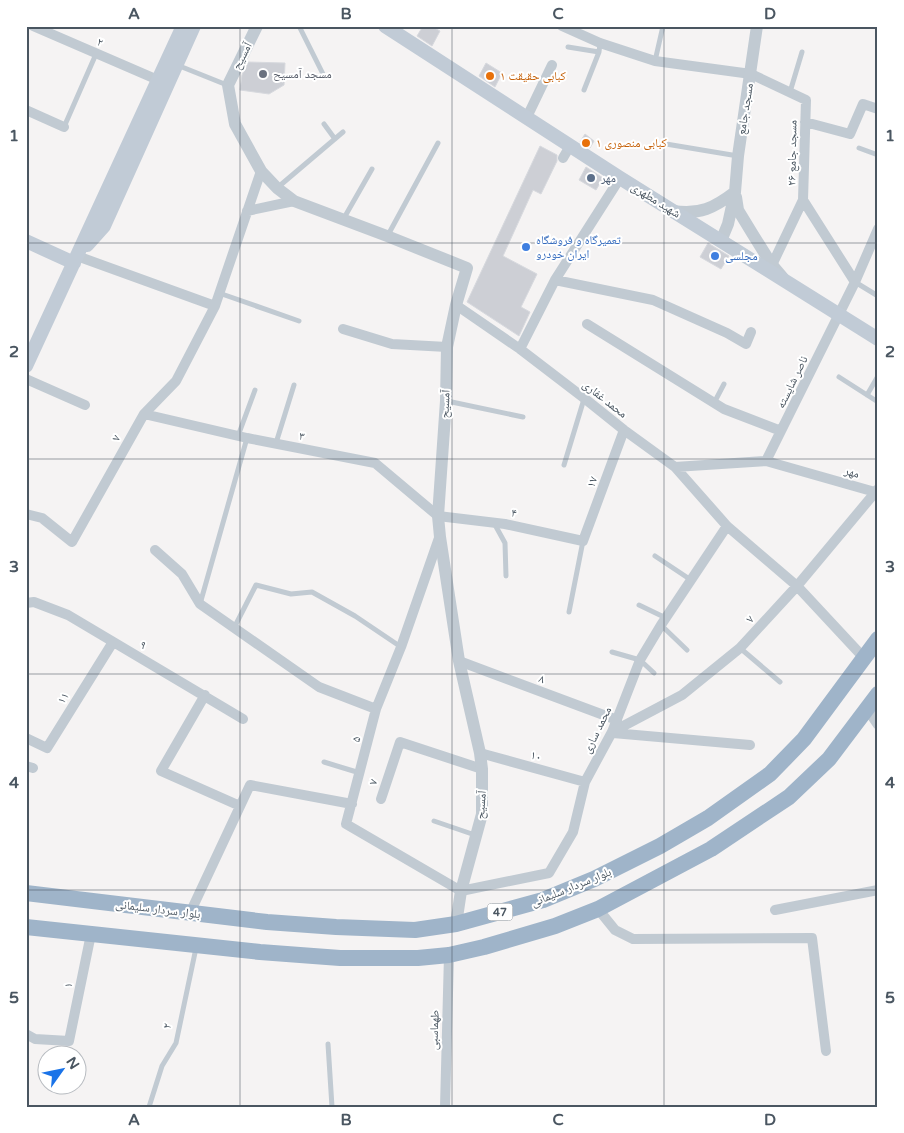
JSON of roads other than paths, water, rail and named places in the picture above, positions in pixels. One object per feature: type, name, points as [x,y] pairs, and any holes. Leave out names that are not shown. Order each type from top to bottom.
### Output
[{"type":"highway","name":"بلوار سردار سلیمانی","points":[[26,893],[266,922],[415,930],[456,924],[543,900],[594,879],[660,846],[708,818],[770,774],[804,739],[878,639]]},
{"type":"highway","name":"47","points":[[26,926],[260,952],[340,958],[418,958],[449,955],[484,946],[555,926],[598,909],[710,849],[789,797],[829,759],[878,694]]},
{"type":"main road","points":[[26,366],[183,26]]},
{"type":"main road","points":[[78,255],[104,226],[194,26]]},
{"type":"main road","name":"شهید مطهری","points":[[385,26],[570,146],[597,169],[620,178],[673,210],[720,244],[788,282],[878,339]]},
{"type":"main road","points":[[26,242],[78,255]]},
{"type":"street","name":"۲","points":[[33,26],[158,80]]},
{"type":"street","name":"آمسیح","points":[[257,26],[228,85],[235,124],[262,171],[294,201],[467,268],[456,305],[447,347],[446,401],[438,516],[459,661],[482,769],[482,814],[462,891],[456,924]]},
{"type":"street","points":[[562,26],[600,48],[655,61],[751,74]]},
{"type":"street","name":"مسجد جامع","points":[[735,192],[738,156],[757,26]]},
{"type":"street","points":[[527,117],[552,65]]},
{"type":"street","name":"۲۶ مسجد جامع","points":[[751,74],[806,100],[803,200],[856,282]]},
{"type":"street","points":[[805,122],[850,134],[863,104],[878,109]]},
{"type":"street","points":[[26,110],[64,127]]},
{"type":"street","points":[[563,158],[570,146]]},
{"type":"street","name":"۷","points":[[26,514],[42,518],[72,542],[144,414],[176,381],[215,306],[262,171]]},
{"type":"street","points":[[520,350],[555,280],[620,178]]},
{"type":"street","points":[[673,210],[688,213],[702,211],[719,204],[735,192]]},
{"type":"street","points":[[720,244],[728,224],[735,192]]},
{"type":"street","points":[[735,192],[738,210],[772,265],[788,282]]},
{"type":"street","points":[[772,265],[803,200]]},
{"type":"street","points":[[247,212],[294,201]]},
{"type":"street","points":[[839,314],[856,282],[878,229]]},
{"type":"street","points":[[78,255],[215,306]]},
{"type":"street","points":[[555,280],[653,300],[728,333],[746,344],[751,332]]},
{"type":"street","name":"محمد غفاری","points":[[456,305],[520,350],[675,467],[727,526],[797,586],[864,658]]},
{"type":"street","name":"ناصر شایسته","points":[[766,460],[839,314]]},
{"type":"street","points":[[587,324],[724,409],[781,432]]},
{"type":"street","points":[[343,329],[392,344],[447,347]]},
{"type":"street","points":[[26,379],[85,405]]},
{"type":"street","name":"۳","points":[[144,414],[242,437],[376,463],[438,516]]},
{"type":"street","name":"۱۷","points":[[583,541],[624,430]]},
{"type":"street","name":"مهر","points":[[675,467],[766,460],[877,491]]},
{"type":"street","name":"۷","points":[[612,732],[682,695],[740,648],[797,586],[877,491]]},
{"type":"street","name":"۴","points":[[438,516],[505,524],[583,541]]},
{"type":"street","name":"محمد ساری","points":[[462,891],[549,873],[573,832],[585,782],[612,732],[640,660],[727,526]]},
{"type":"street","name":"۵","points":[[440,537],[376,710],[346,824],[462,891]]},
{"type":"street","points":[[155,550],[182,574],[200,604],[319,687],[376,710]]},
{"type":"street","name":"۹","points":[[26,603],[34,602],[68,615],[243,719]]},
{"type":"street","points":[[828,619],[836,610]]},
{"type":"street","name":"۱۱","points":[[26,738],[47,748],[113,642]]},
{"type":"street","name":"۸","points":[[459,661],[617,720]]},
{"type":"street","points":[[204,696],[162,771],[240,806]]},
{"type":"street","points":[[867,708],[878,725]]},
{"type":"street","points":[[612,732],[750,745]]},
{"type":"street","name":"۷","points":[[381,799],[400,742],[482,769]]},
{"type":"street","name":"۱۰","points":[[480,753],[585,782]]},
{"type":"street","points":[[190,913],[250,785],[352,804]]},
{"type":"street","points":[[775,910],[878,890]]},
{"type":"street","points":[[598,909],[616,930],[633,939],[812,938],[826,1051]]},
{"type":"street","name":"۱","points":[[26,1034],[35,1039],[69,1041],[91,934]]},
{"type":"street","name":"طهماسبی","points":[[445,1107],[449,955]]},
{"type":"lane","points":[[299,26],[323,74]]},
{"type":"lane","points":[[655,61],[663,26]]},
{"type":"lane","points":[[568,47],[600,48],[584,90]]},
{"type":"lane","points":[[790,93],[802,52]]},
{"type":"lane","points":[[64,127],[96,54]]},
{"type":"lane","points":[[177,65],[228,85]]},
{"type":"lane","points":[[324,124],[335,139]]},
{"type":"lane","points":[[278,188],[343,132]]},
{"type":"lane","points":[[387,236],[438,143]]},
{"type":"lane","points":[[666,144],[738,156]]},
{"type":"lane","points":[[859,148],[878,155]]},
{"type":"lane","points":[[344,220],[372,169]]},
{"type":"lane","points":[[856,282],[878,296]]},
{"type":"lane","points":[[219,293],[299,321]]},
{"type":"lane","points":[[867,395],[878,376]]},
{"type":"lane","points":[[839,377],[878,402]]},
{"type":"lane","points":[[276,443],[294,384]]},
{"type":"lane","points":[[714,403],[724,384]]},
{"type":"lane","points":[[200,604],[255,390]]},
{"type":"lane","points":[[564,465],[584,398]]},
{"type":"lane","points":[[446,401],[523,417]]},
{"type":"lane","points":[[494,523],[504,543],[506,576]]},
{"type":"lane","points":[[569,612],[583,541]]},
{"type":"lane","points":[[655,556],[691,580]]},
{"type":"lane","points":[[234,628],[256,585],[291,594],[312,592],[356,616],[400,647]]},
{"type":"lane","points":[[639,604],[664,622],[688,650]]},
{"type":"lane","points":[[740,648],[780,682]]},
{"type":"lane","points":[[612,652],[640,660],[654,673]]},
{"type":"lane","points":[[324,762],[360,773]]},
{"type":"lane","points":[[434,821],[476,836]]},
{"type":"lane","name":"۲","points":[[149,1107],[162,1066],[176,1043],[197,945]]},
{"type":"lane","points":[[328,1044],[332,1107]]},
{"type":"place","name":"مسجد آمسیح","points":[[263,74]]},
{"type":"place","name":"کبابی حقیقت ۱","points":[[490,76]]},
{"type":"place","name":"کبابی منصوری ۱","points":[[586,143]]},
{"type":"place","name":"مهر","points":[[591,178]]},
{"type":"place","name":"تعمیرگاه و فروشگاه ایران خودرو","points":[[526,247]]},
{"type":"place","name":"مجلسی","points":[[715,256]]}]
